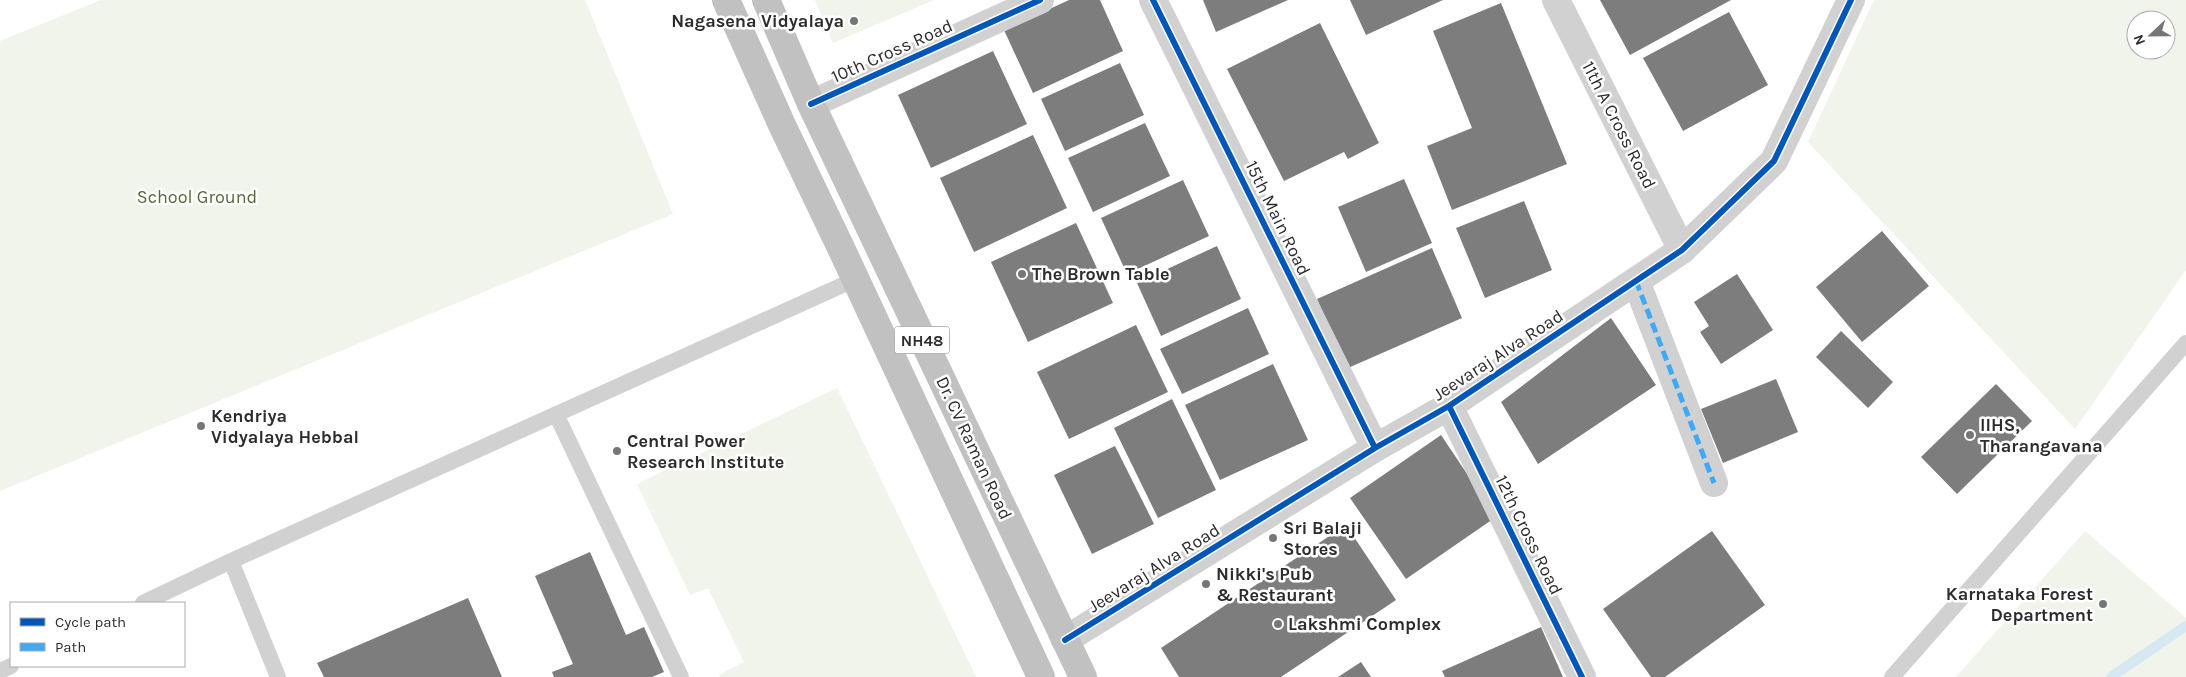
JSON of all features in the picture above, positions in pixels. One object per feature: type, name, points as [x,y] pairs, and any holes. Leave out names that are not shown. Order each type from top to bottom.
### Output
[{"type":"highway","name":"Dr. CV Raman Road","points":[[726,0],[782,125],[856,279],[1040,677]]},
{"type":"highway","name":"Dr. CV Raman Road","points":[[766,0],[811,104],[1083,677]]},
{"type":"street","name":"10th Cross Road","points":[[811,104],[1040,0]]},
{"type":"street","name":"15th Main Road","points":[[1153,0],[1375,448]]},
{"type":"street","name":"11th A Cross Road","points":[[1556,0],[1682,250]]},
{"type":"street","name":"Jeevaraj Alva Road","points":[[1065,640],[1375,448],[1449,406],[1682,250],[1774,161],[1851,0]]},
{"type":"street","points":[[1636,281],[1714,483]]},
{"type":"street","name":"12th Cross Road","points":[[1449,406],[1582,677]]},
{"type":"lane","points":[[145,602],[231,561],[856,279]]},
{"type":"lane","points":[[1892,677],[2186,343]]},
{"type":"lane","points":[[556,414],[681,677]]},
{"type":"lane","points":[[231,561],[278,677]]},
{"type":"green space","name":"School Ground","points":[[101,0],[585,0],[673,214],[0,491],[0,41]]},
{"type":"green space","name":"Nagasena Vidyalaya","points":[[815,0],[934,0],[833,43]]},
{"type":"green space","points":[[1874,0],[2186,0],[2186,270],[2075,429],[1808,142]]},
{"type":"green space","points":[[837,388],[976,677],[720,677],[719,675],[744,662],[708,588],[690,595],[637,484]]},
{"type":"green space","name":"Karnataka Forest Department","points":[[2085,531],[2186,618],[2186,677],[1956,677]]},
{"type":"building","points":[[1069,0],[1100,0],[1123,51],[1033,93],[1004,30]]},
{"type":"building","points":[[1203,0],[1288,0],[1216,32]]},
{"type":"building","points":[[1350,0],[1443,0],[1366,35]]},
{"type":"building","points":[[1600,0],[1731,0],[1630,55]]},
{"type":"building","points":[[1501,3],[1567,164],[1452,210],[1427,146],[1472,128],[1433,31]]},
{"type":"building","points":[[1729,12],[1768,85],[1683,131],[1643,58]]},
{"type":"building","points":[[1320,23],[1379,143],[1348,159],[1344,152],[1284,181],[1227,69]]},
{"type":"building","points":[[993,51],[1027,124],[931,168],[898,95]]},
{"type":"building","points":[[1120,63],[1144,115],[1065,151],[1041,99]]},
{"type":"building","points":[[1145,123],[1170,176],[1093,212],[1068,158]]},
{"type":"building","points":[[1033,135],[1067,208],[974,252],[940,178]]},
{"type":"building","points":[[1404,179],[1432,243],[1366,272],[1338,207]]},
{"type":"building","points":[[1183,180],[1209,236],[1127,274],[1101,218]]},
{"type":"building","points":[[1524,201],[1552,270],[1485,298],[1456,228]]},
{"type":"building","points":[[1076,223],[1113,303],[1028,342],[991,262]]},
{"type":"building","points":[[1882,231],[1929,286],[1862,342],[1816,287]]},
{"type":"building","points":[[1217,246],[1241,299],[1161,336],[1137,283]]},
{"type":"building","points":[[1432,248],[1462,318],[1348,368],[1317,299]]},
{"type":"building","points":[[1737,274],[1773,330],[1721,364],[1700,332],[1709,326],[1694,302]]},
{"type":"building","points":[[1248,308],[1269,354],[1182,394],[1160,349]]},
{"type":"building","points":[[1611,318],[1656,385],[1538,464],[1501,402]]},
{"type":"building","points":[[1136,325],[1168,392],[1069,439],[1037,372]]},
{"type":"building","points":[[1841,331],[1893,382],[1868,408],[1816,357]]},
{"type":"building","points":[[1273,364],[1308,440],[1220,480],[1185,405]]},
{"type":"building","points":[[1776,379],[1798,432],[1723,463],[1701,409]]},
{"type":"building","points":[[1996,384],[2032,421],[1957,494],[1921,457]]},
{"type":"building","points":[[1172,399],[1216,490],[1158,518],[1114,428]]},
{"type":"building","points":[[1441,435],[1496,517],[1406,579],[1350,498]]},
{"type":"building","points":[[1115,446],[1154,524],[1092,554],[1054,475]]},
{"type":"building","name":"Lakshmi Complex","points":[[1346,525],[1396,600],[1281,677],[1179,677],[1161,648]]},
{"type":"building","points":[[1712,531],[1765,605],[1665,677],[1651,677],[1603,609]]},
{"type":"building","points":[[590,552],[626,635],[644,627],[664,672],[652,677],[554,677],[552,672],[573,664],[535,576]]},
{"type":"building","points":[[468,598],[502,677],[324,677],[317,663]]},
{"type":"building","points":[[1541,627],[1563,677],[1445,677],[1442,671]]},
{"type":"building","points":[[1361,662],[1371,677],[1338,677]]},
{"type":"waterway","points":[[2111,677],[2186,626]]},
{"type":"marked path","points":[[1636,281],[1714,483]]},
{"type":"cycle path","points":[[811,104],[1040,0]]},
{"type":"cycle path","points":[[1153,0],[1375,448]]},
{"type":"cycle path","points":[[1065,640],[1375,448],[1449,406],[1682,250],[1774,161],[1851,0]]},
{"type":"cycle path","points":[[1449,406],[1582,677]]},
{"type":"place","name":"Nagasena Vidyalaya","points":[[854,21]]},
{"type":"place","name":"The Brown Table","points":[[1022,274]]},
{"type":"place","name":"Kendriya Vidyalaya Hebbal","points":[[201,426]]},
{"type":"place","name":"IIHS, Tharangavana","points":[[1970,435]]},
{"type":"place","name":"Central Power Research Institute","points":[[617,451]]},
{"type":"place","name":"Sri Balaji Stores","points":[[1273,538]]},
{"type":"place","name":"Nikki's Pub & Restaurant","points":[[1206,584]]},
{"type":"place","name":"Karnataka Forest Department","points":[[2103,604]]},
{"type":"place","name":"Lakshmi Complex","points":[[1278,624]]}]
